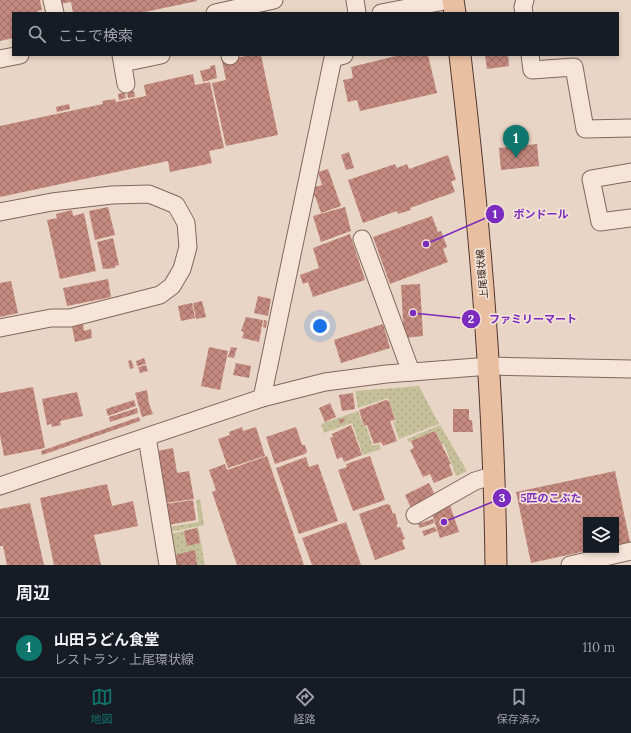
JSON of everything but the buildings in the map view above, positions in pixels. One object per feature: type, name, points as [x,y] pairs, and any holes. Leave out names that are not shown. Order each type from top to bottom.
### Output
[{"type":"main road","points":[[453,0],[454,12]]},
{"type":"main road","name":"上尾環状線","points":[[460,56],[474,170],[490,366],[495,475],[496,565]]},
{"type":"street","points":[[52,0],[55,12]]},
{"type":"street","points":[[220,12],[274,0]]},
{"type":"street","points":[[355,0],[357,12]]},
{"type":"street","points":[[386,12],[450,0]]},
{"type":"street","points":[[524,12],[525,0]]},
{"type":"street","points":[[0,59],[15,56]]},
{"type":"street","points":[[126,84],[122,59],[151,56]]},
{"type":"street","points":[[262,398],[333,58],[340,56]]},
{"type":"street","points":[[530,56],[532,70],[574,67],[585,129],[631,128]]},
{"type":"street","points":[[631,172],[591,179],[600,222],[631,218]]},
{"type":"street","points":[[0,212],[52,202],[112,195],[149,194],[176,205],[186,222],[188,247],[182,269],[172,286],[160,295],[70,318],[51,318],[0,328]]},
{"type":"street","points":[[362,239],[411,372]]},
{"type":"street","points":[[0,486],[262,398],[325,382],[411,372],[490,366],[631,370]]},
{"type":"street","points":[[147,437],[168,565]]},
{"type":"street","points":[[415,515],[474,481],[495,475]]},
{"type":"street","points":[[570,565],[631,551]]},
{"type":"shaded area","points":[[419,386],[439,424],[399,439],[393,422],[396,421],[388,398],[358,408],[355,391]]},
{"type":"shaded area","points":[[358,411],[364,427],[366,426],[373,446],[379,444],[381,449],[363,455],[352,423],[324,433],[321,424]]},
{"type":"shaded area","points":[[440,425],[467,471],[456,476],[444,444],[442,445],[435,431],[409,442],[407,439]]},
{"type":"shaded area","points":[[200,499],[204,525],[170,532],[169,527],[199,522],[196,500]]},
{"type":"shaded area","points":[[198,527],[205,565],[173,565],[168,535]]},
{"type":"place","name":"山田うどん食堂","points":[[516,158]]},
{"type":"place","name":"ボンドール","points":[[426,244]]},
{"type":"place","name":"ファミリーマート","points":[[413,313]]},
{"type":"place","name":"5匹のこぶた","points":[[444,522]]}]
